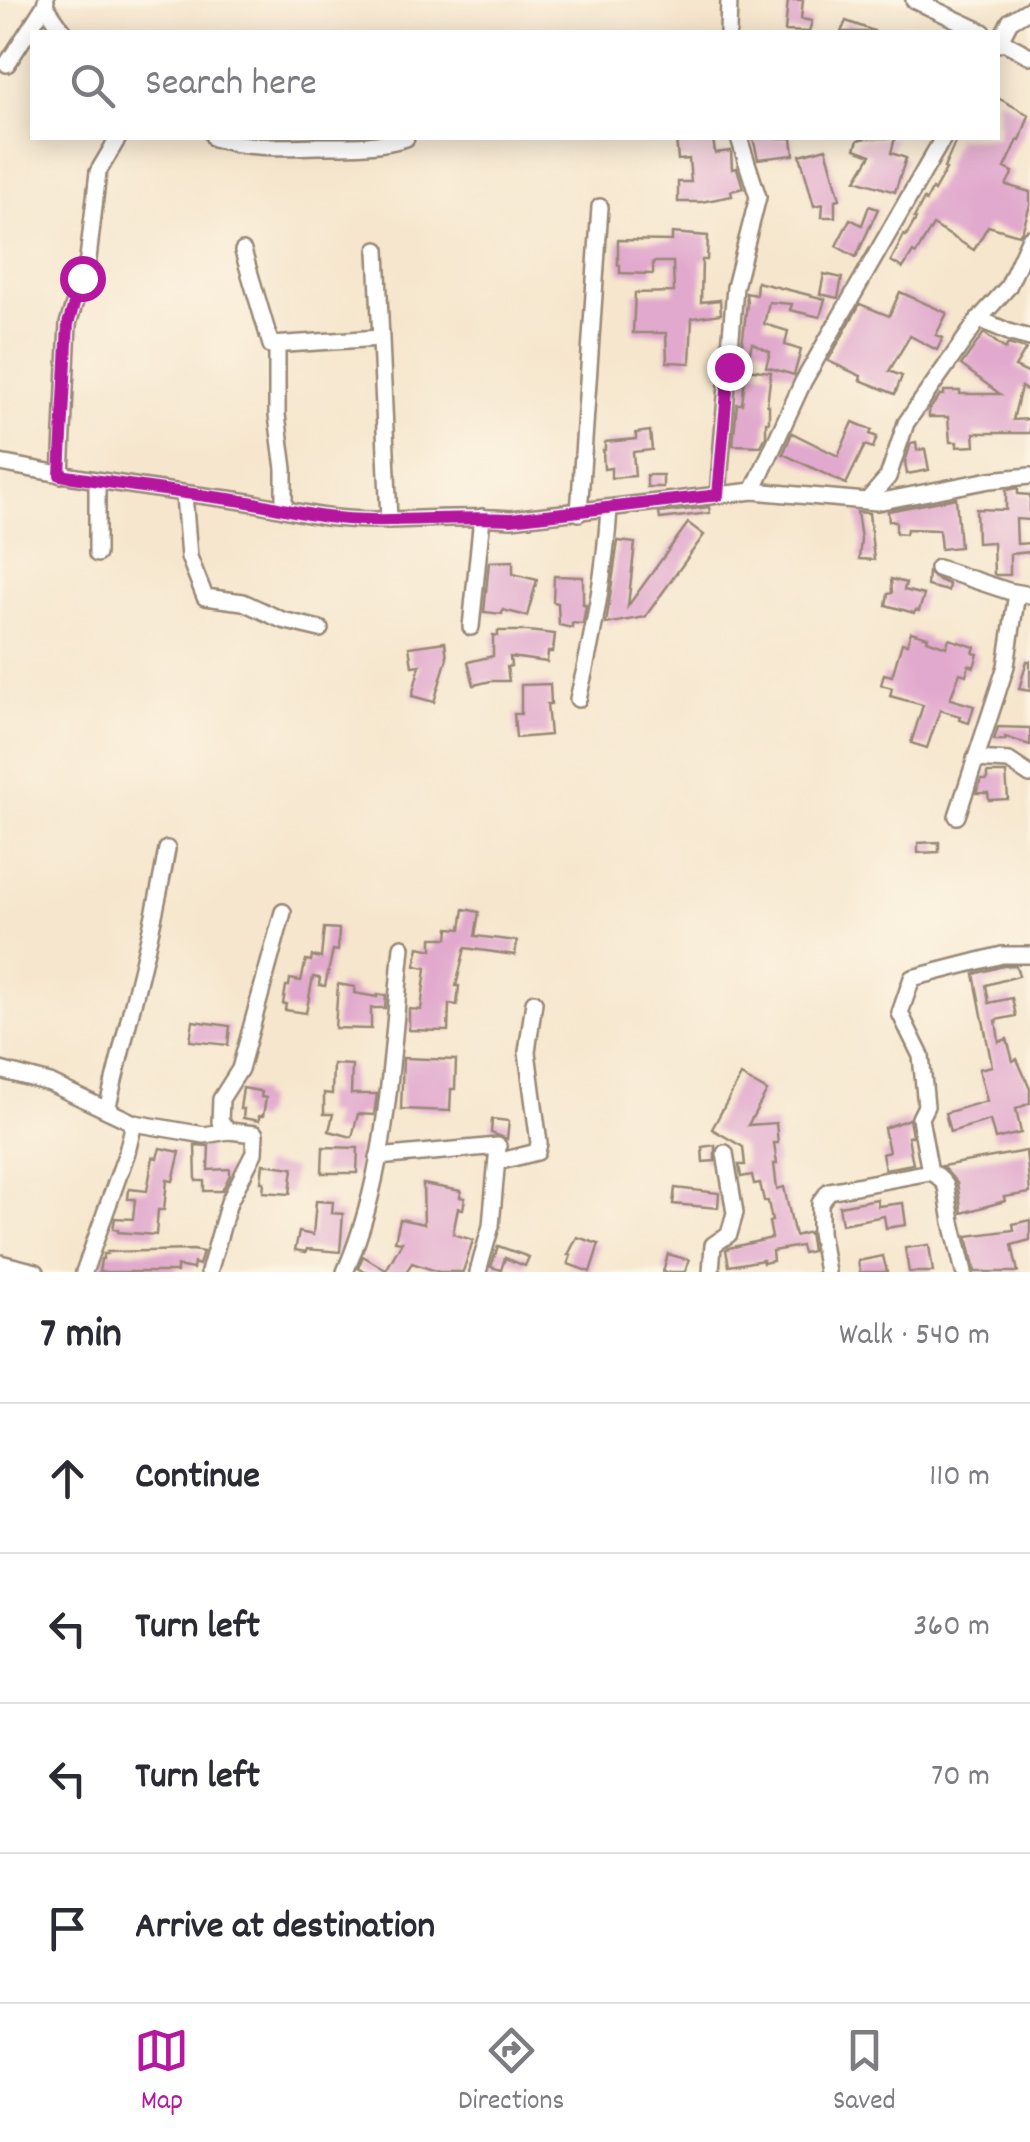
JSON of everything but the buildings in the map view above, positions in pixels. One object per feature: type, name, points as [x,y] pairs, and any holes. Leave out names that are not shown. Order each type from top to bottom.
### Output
[{"type":"street","points":[[728,30],[729,0]]},
{"type":"street","points":[[914,0],[979,30]]},
{"type":"street","points":[[7,64],[45,2],[63,30]]},
{"type":"street","points":[[1000,38],[1010,21],[1030,10]]},
{"type":"street","points":[[1000,42],[1030,56]]},
{"type":"street","points":[[60,475],[68,324],[88,259],[98,172],[117,140]]},
{"type":"street","points":[[220,140],[256,147],[368,145],[395,140]]},
{"type":"street","points":[[718,495],[736,287],[758,197],[739,140]]},
{"type":"street","points":[[753,491],[803,382],[942,140]]},
{"type":"street","points":[[579,513],[600,207]]},
{"type":"street","points":[[888,500],[888,477],[906,424],[979,319],[1008,287],[1030,238]]},
{"type":"street","points":[[243,250],[271,345],[380,338]]},
{"type":"street","points":[[377,250],[389,520]]},
{"type":"street","points":[[979,319],[1030,338]]},
{"type":"street","points":[[277,345],[284,509]]},
{"type":"street","points":[[0,463],[328,518],[389,520],[511,519],[753,491],[888,500],[1030,476]]},
{"type":"street","points":[[867,501],[888,477]]},
{"type":"street","points":[[97,554],[98,481]]},
{"type":"street","points":[[184,494],[189,556],[206,597],[243,602],[282,620],[320,629]]},
{"type":"street","points":[[578,699],[600,589],[609,509]]},
{"type":"street","points":[[471,627],[482,517]]},
{"type":"street","points":[[938,568],[1024,594],[1006,666],[957,816]]},
{"type":"street","points":[[975,759],[1009,761],[1030,776]]},
{"type":"street","points":[[107,1110],[132,999],[156,917],[167,849]]},
{"type":"street","points":[[228,1131],[220,1122],[221,1099],[240,1069],[283,912]]},
{"type":"street","points":[[345,1272],[362,1234],[384,1130],[402,946]]},
{"type":"street","points":[[930,1172],[920,1118],[926,1106],[920,1056],[900,1013],[912,978],[1002,956],[1030,955]]},
{"type":"street","points":[[497,1162],[537,1152],[540,1143],[527,1052],[534,1002]]},
{"type":"street","points":[[0,1070],[50,1083],[134,1124],[204,1135],[228,1131],[255,1134],[254,1154],[229,1202],[209,1272]]},
{"type":"street","points":[[84,1272],[134,1124]]},
{"type":"street","points":[[378,1157],[498,1146],[491,1226],[478,1272]]},
{"type":"street","points":[[710,1272],[713,1245],[729,1234],[735,1213],[725,1153]]},
{"type":"street","points":[[827,1272],[820,1202],[829,1191],[930,1172],[946,1186],[964,1272]]},
{"type":"street","points":[[0,1263],[36,1272]]},
{"type":"route","points":[[82,278],[68,324],[60,475],[238,500],[328,518],[511,519],[718,495],[729,367]]}]
